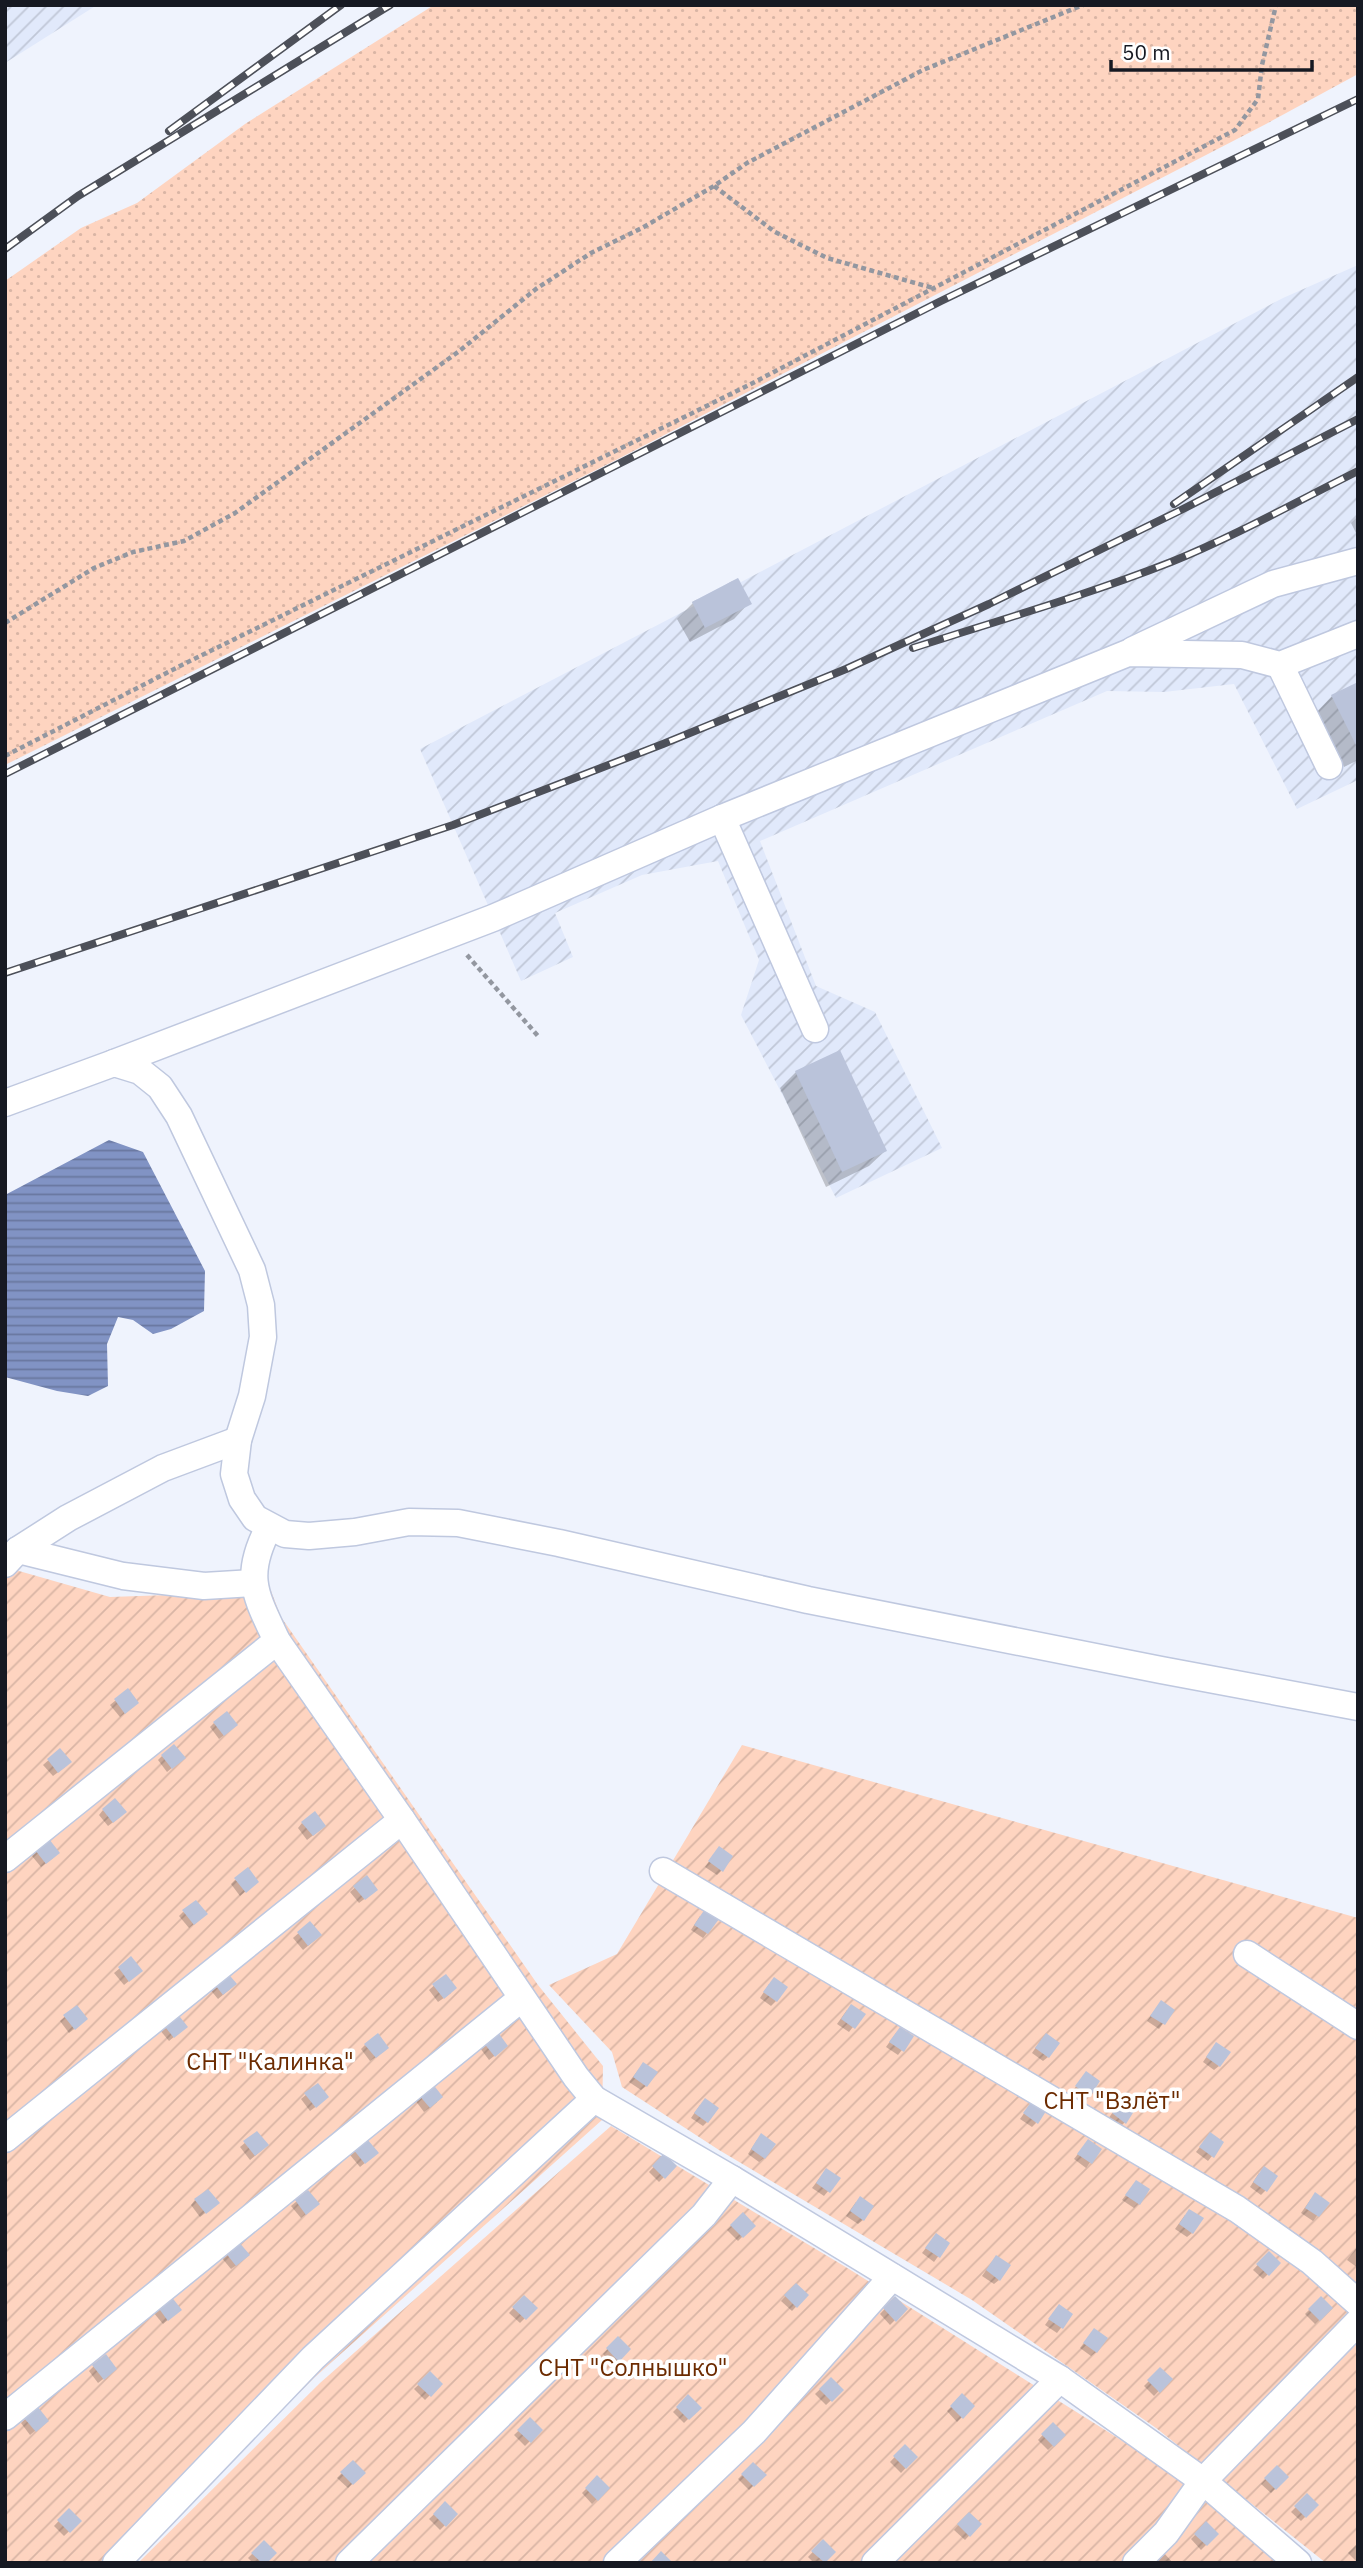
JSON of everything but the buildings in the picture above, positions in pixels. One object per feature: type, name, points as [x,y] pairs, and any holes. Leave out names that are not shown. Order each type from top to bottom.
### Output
[{"type":"street","points":[[5,1102],[493,918],[722,818],[1128,653],[1272,584],[1358,561]]},
{"type":"street","points":[[1128,653],[1242,655],[1280,666],[1358,634]]},
{"type":"street","points":[[1280,666],[1329,766]]},
{"type":"street","points":[[722,818],[815,1030]]},
{"type":"street","points":[[114,1063],[140,1071],[160,1087],[179,1116],[252,1270],[261,1305],[263,1337],[252,1396],[238,1440],[234,1474],[242,1499],[255,1518],[269,1527],[285,1534],[309,1536],[355,1532],[409,1522],[458,1523],[835,1605],[1358,1707]]},
{"type":"street","points":[[12,1557],[68,1518],[163,1468],[238,1440]]},
{"type":"street","points":[[269,1527],[257,1551],[253,1583],[277,1641],[576,2077],[594,2099],[732,2179],[1060,2379],[1203,2481],[1298,2563]]},
{"type":"street","points":[[12,1557],[124,1577],[204,1586],[253,1583]]},
{"type":"street","points":[[5,1859],[277,1641]]},
{"type":"street","points":[[5,2139],[402,1820]]},
{"type":"street","points":[[663,1871],[1237,2209],[1312,2262],[1358,2303]]},
{"type":"street","points":[[1247,1954],[1358,2026]]},
{"type":"street","points":[[5,2417],[522,1998]]},
{"type":"street","points":[[116,2563],[313,2358],[594,2099]]},
{"type":"street","points":[[349,2563],[704,2215],[732,2179]]},
{"type":"street","points":[[617,2563],[754,2432],[892,2277]]},
{"type":"street","points":[[1136,2563],[1166,2533],[1203,2481],[1358,2322]]},
{"type":"street","points":[[875,2563],[1060,2379]]},
{"type":"path","points":[[5,623],[94,568],[133,552],[184,541],[235,513],[458,352],[536,289],[590,253],[642,228],[714,186],[747,163],[923,70],[1083,5]]},
{"type":"path","points":[[5,756],[749,384],[1235,130],[1258,99],[1262,65],[1276,5]]},
{"type":"path","points":[[714,186],[775,232],[827,258],[933,288]]},
{"type":"path","points":[[449,935],[538,1036]]},
{"type":"shaded area","points":[[5,5],[97,5],[5,63]]},
{"type":"shaded area","points":[[1358,265],[1358,780],[1297,809],[1234,684],[1164,692],[1107,691],[760,841],[816,986],[875,1012],[942,1148],[836,1198],[741,1015],[759,960],[718,861],[642,875],[555,913],[573,957],[521,981],[420,749],[694,606],[692,602],[738,578],[741,582],[1283,298]]},
{"type":"green space","points":[[434,5],[1358,5],[1358,74],[614,461],[5,765],[5,281],[81,228],[137,203],[245,124]]},
{"type":"green space","name":"СНТ \"Калинка\"","points":[[5,1567],[110,1597],[227,1593],[268,1583],[281,1617],[538,1985],[603,2066],[602,2120],[315,2377],[128,2563],[5,2563]]},
{"type":"green space","name":"СНТ \"Взлёт\"","points":[[742,1745],[1358,1918],[1358,2563],[1326,2563],[1156,2428],[972,2300],[719,2150],[622,2087],[612,2052],[549,1985],[617,1954]]},
{"type":"green space","name":"СНТ \"Солнышко\"","points":[[611,2126],[849,2269],[1164,2467],[1216,2505],[1277,2563],[138,2563],[320,2383]]},
{"type":"water","points":[[109,1140],[143,1152],[205,1271],[204,1311],[171,1329],[153,1334],[133,1320],[118,1317],[107,1344],[108,1386],[88,1396],[5,1377],[5,1195]]},
{"type":"railway","points":[[169,131],[341,5]]},
{"type":"railway","points":[[5,249],[78,196],[390,5]]},
{"type":"railway","points":[[5,774],[941,301],[1358,99]]},
{"type":"railway","points":[[1174,504],[1358,377]]},
{"type":"railway","points":[[5,973],[453,825],[663,744],[846,669],[989,604],[1358,419]]},
{"type":"railway","points":[[913,648],[1171,562],[1242,530],[1358,471]]}]
